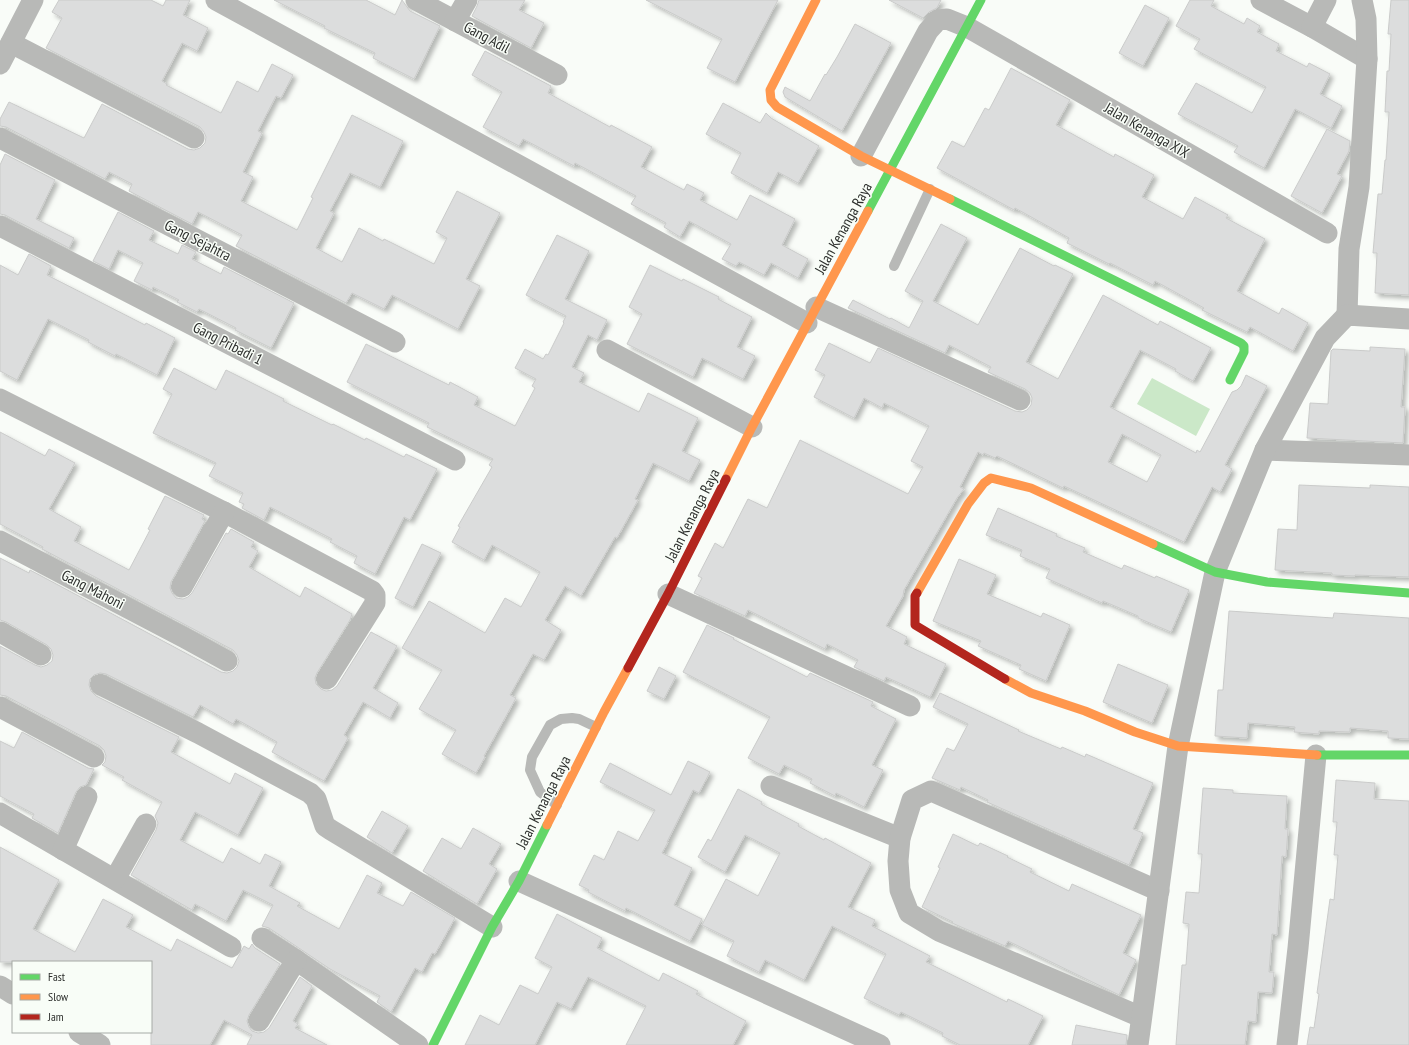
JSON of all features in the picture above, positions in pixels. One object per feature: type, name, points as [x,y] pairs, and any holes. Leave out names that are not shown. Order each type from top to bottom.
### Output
[{"type":"street","points":[[0,64],[34,0]]},
{"type":"street","points":[[216,0],[811,315],[1020,400]]},
{"type":"street","name":"Gang Adil","points":[[416,0],[558,75]]},
{"type":"street","points":[[455,21],[467,0]]},
{"type":"street","points":[[816,0],[770,90],[770,100],[777,107],[861,156],[1241,343],[1244,346],[1244,352],[1230,380]]},
{"type":"street","name":"Jalan Kenanga Raya","points":[[431,1044],[492,927],[519,881],[596,727],[668,594],[752,427],[811,315],[981,0]]},
{"type":"street","points":[[1261,0],[1312,27],[1367,59]]},
{"type":"street","points":[[1312,27],[1326,0]]},
{"type":"street","points":[[1138,1045],[1178,746],[1215,572],[1265,450],[1325,338],[1347,315],[1349,249],[1359,187],[1367,59],[1366,19],[1362,0]]},
{"type":"street","name":"Jalan Kenanga XIX","points":[[861,156],[928,31],[938,20],[947,19],[966,27],[1327,233]]},
{"type":"street","points":[[11,43],[194,138]]},
{"type":"street","name":"Gang Sejahtra","points":[[0,138],[395,342]]},
{"type":"street","name":"Gang Pribadi 1","points":[[0,226],[455,460]]},
{"type":"street","points":[[1347,315],[1409,319]]},
{"type":"street","points":[[607,350],[752,427]]},
{"type":"street","points":[[0,399],[224,512],[372,591],[375,595],[375,603],[327,679]]},
{"type":"street","points":[[1265,450],[1409,455]]},
{"type":"street","points":[[1409,593],[1267,582],[1215,572],[1031,488],[991,478],[984,484],[968,504],[915,596],[915,625],[991,672],[1031,693],[1085,711],[1135,732],[1178,746],[1316,755],[1409,755]]},
{"type":"street","points":[[182,587],[224,512]]},
{"type":"street","name":"Gang Mahoni","points":[[0,541],[227,661]]},
{"type":"street","points":[[668,594],[910,706]]},
{"type":"street","points":[[0,632],[41,655]]},
{"type":"street","points":[[101,685],[310,793],[316,799],[325,826],[492,927]]},
{"type":"street","points":[[0,707],[94,757]]},
{"type":"street","points":[[1287,1045],[1298,948],[1316,755]]},
{"type":"street","points":[[771,786],[900,838]]},
{"type":"street","points":[[1141,1017],[939,931],[909,913],[900,890],[898,861],[900,838],[912,800],[932,791],[1159,891]]},
{"type":"street","points":[[63,850],[87,797]]},
{"type":"street","points":[[0,813],[231,947]]},
{"type":"street","points":[[115,879],[146,824]]},
{"type":"street","points":[[519,881],[880,1045]]},
{"type":"street","points":[[262,938],[431,1044]]},
{"type":"street","points":[[259,1021],[296,960]]},
{"type":"street","points":[[0,986],[12,993]]},
{"type":"street","points":[[81,1033],[100,1045]]},
{"type":"lane","points":[[894,266],[930,189]]},
{"type":"lane","points":[[557,805],[540,792],[530,770],[532,757],[550,725],[561,719],[579,719],[596,727]]},
{"type":"green space","points":[[1152,378],[1210,409],[1196,436],[1137,404]]},
{"type":"building","points":[[59,0],[151,0],[163,6],[166,0],[190,0],[183,15],[208,28],[197,51],[182,43],[162,81],[167,84],[166,85],[221,113],[237,81],[258,92],[272,64],[293,75],[281,98],[276,96],[258,131],[262,133],[243,172],[253,177],[241,201],[297,230],[313,198],[311,197],[352,115],[403,141],[380,187],[350,173],[330,211],[334,213],[316,248],[342,262],[359,228],[383,241],[384,239],[434,264],[447,238],[436,232],[457,191],[500,213],[466,279],[480,286],[458,329],[392,295],[384,309],[352,293],[346,303],[236,246],[242,235],[198,212],[192,224],[129,191],[132,184],[109,172],[105,179],[6,127],[0,126],[0,119],[9,102],[84,138],[102,104],[188,149],[194,150],[200,148],[205,143],[206,137],[200,127],[46,48],[62,18],[52,12]]},
{"type":"building","points":[[274,0],[366,0],[395,15],[402,0],[410,11],[440,26],[414,79],[373,58],[375,53],[324,28],[325,26]]},
{"type":"building","points":[[479,0],[525,0],[519,10],[544,23],[531,48],[472,16]]},
{"type":"building","points":[[646,0],[778,0],[735,82],[707,68],[722,39]]},
{"type":"building","points":[[889,0],[941,0],[937,8],[929,12],[923,18]]},
{"type":"building","points":[[1190,0],[1214,0],[1211,6],[1244,24],[1247,18],[1260,26],[1257,32],[1279,44],[1276,51],[1307,67],[1309,63],[1330,74],[1320,94],[1342,106],[1331,128],[1295,109],[1264,168],[1234,152],[1238,146],[1178,114],[1196,83],[1252,113],[1266,87],[1194,49],[1200,39],[1176,26]]},
{"type":"building","points":[[1391,0],[1409,0],[1409,295],[1375,293],[1377,253],[1373,253],[1378,194],[1382,194],[1386,160],[1389,112],[1385,112],[1391,34],[1388,34]]},
{"type":"building","points":[[1145,5],[1169,18],[1143,66],[1119,53]]},
{"type":"building","points":[[855,24],[891,43],[842,131],[785,97],[783,92],[785,87],[810,101]]},
{"type":"building","points":[[485,51],[551,86],[548,93],[610,127],[611,125],[652,147],[641,167],[684,190],[687,184],[704,193],[700,200],[737,220],[750,195],[795,219],[782,245],[808,259],[798,278],[771,263],[764,275],[739,262],[736,266],[722,259],[731,244],[689,221],[680,237],[664,227],[666,223],[631,204],[636,196],[575,163],[574,166],[523,139],[519,146],[483,127],[502,92],[472,75]]},
{"type":"building","points":[[1011,68],[1070,100],[1056,125],[1114,157],[1115,154],[1154,175],[1142,197],[1183,219],[1195,197],[1228,215],[1226,218],[1265,239],[1237,291],[1279,314],[1282,308],[1308,323],[1293,351],[1250,327],[1247,332],[1202,310],[1204,308],[1155,281],[1153,285],[1067,243],[1069,238],[1015,208],[1014,210],[937,168],[952,141],[964,147],[985,108],[989,110]]},
{"type":"building","points":[[723,103],[760,123],[766,113],[771,118],[819,146],[798,183],[778,172],[767,193],[731,173],[741,153],[706,134]]},
{"type":"building","points":[[1327,129],[1350,141],[1349,151],[1337,174],[1342,176],[1322,213],[1291,196]]},
{"type":"building","points":[[5,154],[55,180],[36,219],[74,238],[69,248],[5,215],[0,214],[0,165]]},
{"type":"building","points":[[118,212],[154,231],[149,240],[178,254],[182,245],[196,252],[192,259],[221,274],[224,267],[294,303],[271,348],[235,330],[236,328],[199,309],[197,312],[177,302],[179,300],[153,287],[152,290],[134,281],[143,263],[118,250],[109,269],[93,261]]},
{"type":"building","points":[[941,224],[967,238],[933,301],[978,325],[1020,248],[1073,274],[1026,362],[1058,379],[1103,295],[1158,325],[1160,321],[1211,348],[1193,381],[1175,371],[1176,369],[1140,350],[1110,407],[1196,453],[1197,450],[1200,452],[1232,392],[1241,386],[1246,375],[1267,386],[1225,465],[1232,469],[1220,492],[1212,487],[1184,542],[1064,486],[1063,488],[997,456],[995,458],[978,452],[960,487],[964,489],[957,498],[904,590],[903,596],[886,626],[907,637],[904,644],[946,664],[930,697],[886,677],[884,681],[854,667],[858,660],[827,644],[825,649],[748,610],[745,616],[694,593],[702,578],[698,576],[715,543],[723,548],[748,499],[767,508],[800,440],[908,494],[923,467],[911,461],[929,426],[884,403],[882,408],[864,398],[854,418],[814,397],[825,375],[815,370],[829,343],[870,363],[878,348],[1015,411],[1022,412],[1027,410],[1031,405],[1032,398],[1030,393],[1025,389],[988,372],[991,367],[949,345],[945,353],[848,308],[853,300],[909,328],[923,301],[905,291]],"holes":[[[1122,434],[1161,455],[1147,482],[1108,462]]]},
{"type":"building","points":[[557,235],[589,251],[565,299],[607,320],[597,340],[588,335],[572,367],[584,373],[579,382],[639,412],[648,393],[698,418],[682,451],[700,460],[689,481],[653,463],[635,499],[638,500],[617,538],[615,537],[581,596],[565,586],[545,620],[561,630],[544,660],[533,654],[510,695],[516,698],[476,773],[442,754],[456,730],[419,709],[442,670],[402,648],[429,601],[485,633],[505,598],[521,607],[540,572],[492,545],[484,560],[452,542],[460,527],[458,526],[492,467],[489,465],[493,459],[427,427],[429,423],[347,382],[366,344],[449,385],[450,382],[478,397],[474,405],[515,426],[535,388],[532,386],[536,379],[515,368],[525,349],[543,359],[546,354],[548,355],[566,316],[526,295]]},
{"type":"building","points":[[29,254],[51,266],[47,275],[145,325],[146,323],[175,338],[157,375],[116,354],[115,356],[88,342],[89,340],[48,319],[17,380],[0,371],[0,265],[18,275]]},
{"type":"building","points":[[650,265],[719,297],[718,299],[752,317],[737,347],[755,356],[743,379],[702,358],[693,377],[627,344],[642,314],[629,307]]},
{"type":"building","points":[[1370,347],[1405,349],[1401,407],[1405,407],[1403,443],[1307,438],[1310,403],[1328,404],[1331,351],[1333,349],[1370,351]]},
{"type":"building","points":[[174,368],[216,390],[226,370],[284,399],[283,401],[332,425],[333,424],[365,440],[366,438],[404,457],[406,454],[437,469],[410,520],[404,517],[375,574],[354,563],[357,556],[330,542],[332,539],[270,507],[264,520],[242,508],[244,504],[239,502],[243,493],[209,476],[216,463],[153,433],[172,394],[163,389]]},
{"type":"building","points":[[0,432],[45,456],[49,449],[75,463],[49,509],[81,527],[74,541],[129,570],[150,530],[148,529],[165,496],[204,515],[202,519],[205,521],[171,582],[170,588],[176,598],[183,599],[192,593],[226,533],[228,534],[231,529],[254,542],[251,547],[258,551],[249,567],[300,597],[305,587],[352,614],[350,620],[317,673],[315,678],[316,684],[321,689],[326,691],[332,690],[337,686],[371,632],[397,646],[373,688],[398,703],[390,718],[363,702],[344,735],[348,738],[324,781],[272,752],[277,742],[236,719],[233,724],[200,705],[193,717],[106,674],[100,673],[94,675],[90,679],[89,685],[91,691],[96,696],[179,737],[171,752],[230,784],[235,773],[263,788],[238,835],[195,812],[180,840],[223,863],[231,848],[260,864],[265,854],[281,862],[269,886],[300,903],[297,906],[339,929],[367,875],[382,883],[377,893],[403,906],[411,892],[455,918],[435,954],[432,953],[422,972],[415,968],[391,1012],[377,1002],[380,996],[330,969],[269,928],[262,926],[273,905],[243,890],[226,921],[195,904],[192,910],[131,875],[156,830],[158,823],[155,816],[162,802],[122,780],[124,777],[102,765],[105,762],[106,756],[104,750],[100,746],[6,696],[0,695],[0,646],[41,667],[52,661],[53,655],[51,649],[47,645],[0,620],[0,558],[29,573],[30,570],[221,672],[227,673],[233,671],[237,667],[239,661],[233,650],[42,549],[43,547],[0,524]]},
{"type":"building","points":[[1299,485],[1370,488],[1370,485],[1409,487],[1409,577],[1332,575],[1332,573],[1275,570],[1278,529],[1297,530]]},
{"type":"building","points":[[998,508],[1057,534],[1056,536],[1085,548],[1083,552],[1122,569],[1124,565],[1155,578],[1156,576],[1189,590],[1171,632],[1138,618],[1138,616],[1103,601],[1102,603],[1046,578],[1050,569],[1020,556],[1022,550],[986,535]]},
{"type":"building","points":[[422,544],[441,553],[413,607],[395,598]]},
{"type":"building","points":[[959,559],[996,575],[987,594],[1041,617],[1043,613],[1070,625],[1046,681],[1019,669],[1021,665],[978,646],[981,641],[933,621]]},
{"type":"building","points":[[1229,611],[1333,618],[1334,613],[1409,618],[1409,739],[1388,738],[1388,731],[1350,728],[1350,732],[1319,731],[1319,734],[1294,732],[1295,727],[1248,723],[1247,738],[1215,736],[1218,690],[1223,690]]},
{"type":"building","points":[[707,625],[807,677],[810,673],[873,702],[871,706],[896,719],[872,765],[883,770],[864,807],[836,793],[835,796],[810,783],[812,779],[784,765],[779,774],[748,758],[770,717],[683,672]]},
{"type":"building","points":[[1118,664],[1168,685],[1152,723],[1103,702]]},
{"type":"building","points":[[659,667],[676,676],[664,699],[647,691]]},
{"type":"building","points":[[940,693],[1019,730],[1018,731],[1061,749],[1062,747],[1085,757],[1086,754],[1153,783],[1133,829],[1143,833],[1129,865],[987,802],[988,800],[961,787],[960,790],[932,778],[947,748],[954,751],[968,724],[933,707]]},
{"type":"building","points":[[22,732],[88,768],[94,769],[86,785],[80,787],[76,792],[58,833],[32,818],[34,814],[0,796],[0,741],[14,748]]},
{"type":"building","points":[[688,761],[710,772],[699,793],[693,790],[662,853],[692,868],[674,905],[702,919],[690,941],[626,908],[625,911],[588,892],[589,890],[579,885],[594,855],[604,860],[618,831],[638,841],[655,810],[600,782],[610,763],[671,795]]},
{"type":"building","points":[[1336,780],[1375,783],[1374,799],[1409,801],[1409,1045],[1307,1045],[1310,1027],[1314,1028],[1319,994],[1317,993],[1330,899],[1334,900],[1338,855],[1334,855],[1337,822],[1333,822]]},
{"type":"building","points":[[1203,788],[1233,790],[1233,793],[1287,796],[1285,829],[1288,829],[1286,857],[1282,856],[1277,935],[1272,934],[1269,972],[1274,972],[1272,993],[1258,992],[1256,1022],[1248,1021],[1245,1045],[1176,1045],[1182,965],[1186,965],[1189,924],[1183,923],[1186,892],[1199,893],[1202,854],[1198,854]]},
{"type":"building","points":[[738,789],[762,802],[761,804],[799,824],[798,826],[824,840],[825,838],[871,863],[848,907],[875,920],[872,926],[930,956],[926,962],[1007,1002],[1008,999],[1043,1016],[1028,1045],[960,1045],[942,1036],[943,1033],[901,1012],[899,1015],[864,998],[886,954],[832,926],[804,980],[765,960],[759,972],[727,956],[734,941],[702,925],[726,879],[758,896],[780,853],[745,835],[725,872],[698,857],[708,839],[711,841]]},
{"type":"building","points":[[382,811],[408,826],[392,853],[367,837]]},
{"type":"building","points":[[473,828],[501,844],[489,864],[497,869],[477,904],[423,871],[442,838],[461,849]]},
{"type":"building","points":[[953,834],[978,846],[980,843],[1008,856],[1007,857],[1032,869],[1030,872],[1069,891],[1072,884],[1141,915],[1123,953],[1136,960],[1119,995],[1008,941],[1005,946],[952,923],[953,922],[922,907],[940,868],[938,867]]},
{"type":"building","points":[[0,847],[59,880],[33,929],[75,952],[103,899],[133,915],[126,927],[171,951],[177,939],[232,968],[244,946],[249,949],[252,944],[255,948],[280,964],[249,1015],[247,1021],[249,1027],[252,1031],[258,1033],[264,1032],[269,1028],[300,977],[312,986],[293,1021],[298,1024],[295,1028],[327,1045],[247,1045],[252,1035],[224,1020],[210,1045],[151,1045],[152,961],[0,962]]},
{"type":"building","points":[[557,914],[602,938],[597,948],[659,981],[663,973],[698,991],[696,994],[746,1021],[733,1045],[626,1045],[646,1006],[588,977],[571,1009],[557,1002],[535,1045],[465,1045],[480,1015],[499,1025],[520,985],[538,994],[552,967],[535,958]]},
{"type":"building","points":[[1076,1025],[1127,1035],[1126,1045],[1072,1045]]},
{"type":"traffic: fast","points":[[868,211],[981,0]]},
{"type":"traffic: fast","points":[[950,199],[1241,343],[1244,346],[1244,352],[1230,380]]},
{"type":"traffic: fast","points":[[1153,544],[1215,572],[1267,582],[1409,593]]},
{"type":"traffic: fast","points":[[1317,755],[1409,755]]},
{"type":"traffic: fast","points":[[433,1045],[492,927],[519,881],[547,825]]},
{"type":"traffic: slow","points":[[816,0],[770,90],[771,100],[777,107],[861,156],[950,199]]},
{"type":"traffic: slow","points":[[726,479],[752,427],[868,211]]},
{"type":"traffic: slow","points":[[917,593],[968,504],[984,483],[991,478],[1031,488],[1153,544]]},
{"type":"traffic: slow","points":[[547,825],[628,668]]},
{"type":"traffic: slow","points":[[1005,679],[1031,693],[1085,711],[1135,732],[1178,746],[1317,755]]},
{"type":"traffic: jam","points":[[628,668],[668,594],[726,479]]},
{"type":"traffic: jam","points":[[917,593],[915,596],[915,625],[1005,679]]}]
